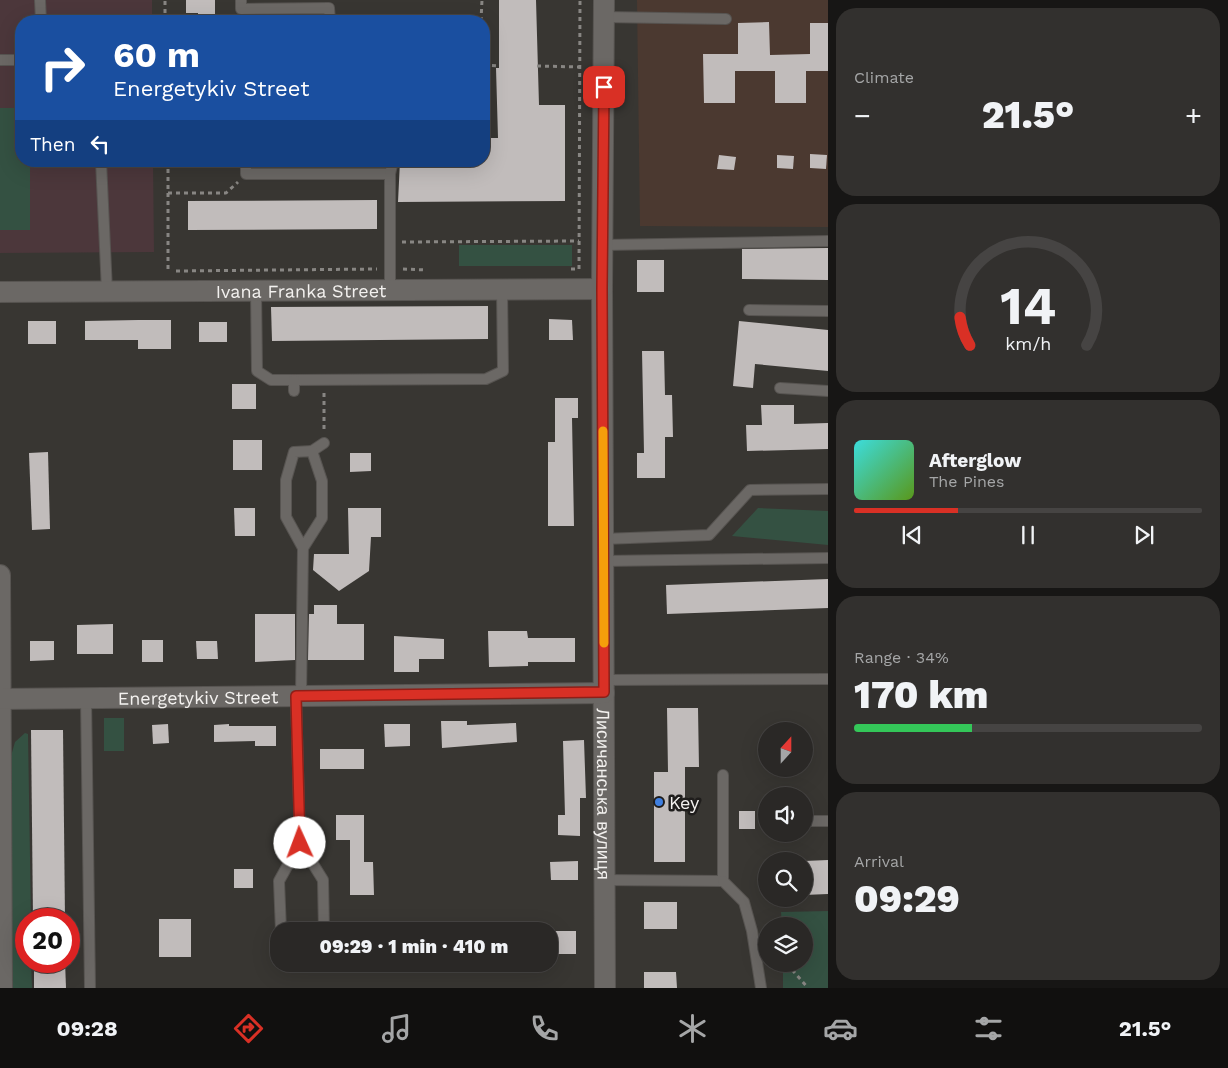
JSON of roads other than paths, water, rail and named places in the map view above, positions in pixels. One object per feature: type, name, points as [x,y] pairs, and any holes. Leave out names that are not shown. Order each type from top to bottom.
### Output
[{"type":"street","name":"Лисичанська вулиця","points":[[604,9],[602,289],[605,988]]},
{"type":"street","name":"Ivana Franka Street","points":[[0,292],[602,289]]},
{"type":"street","points":[[0,575],[2,988]]},
{"type":"street","name":"Energetykiv Street","points":[[0,699],[299,696],[604,686]]},
{"type":"lane","points":[[40,0],[41,15]]},
{"type":"lane","points":[[241,0],[241,9],[329,8],[330,15]]},
{"type":"lane","points":[[604,9],[726,19]]},
{"type":"lane","points":[[0,60],[15,60]]},
{"type":"lane","points":[[101,167],[107,291]]},
{"type":"lane","points":[[246,167],[246,174],[390,174]]},
{"type":"lane","points":[[390,290],[389,242],[392,167]]},
{"type":"lane","points":[[603,245],[828,241]]},
{"type":"lane","points":[[256,290],[257,371],[271,380],[294,386],[324,380],[486,379],[503,371],[502,290]]},
{"type":"lane","points":[[749,310],[828,311]]},
{"type":"lane","points":[[780,388],[828,390]]},
{"type":"lane","points":[[281,922],[278,881],[300,843],[299,696],[303,548],[286,517],[286,480],[294,452],[312,451],[324,443]]},
{"type":"lane","points":[[303,548],[322,518],[322,480],[312,451]]},
{"type":"lane","points":[[603,539],[709,535],[750,490],[828,489]]},
{"type":"lane","points":[[603,561],[828,558]]},
{"type":"lane","points":[[604,686],[828,679]]},
{"type":"lane","points":[[86,698],[90,988]]},
{"type":"lane","points":[[723,775],[723,881]]},
{"type":"lane","points":[[813,821],[828,821]]},
{"type":"lane","points":[[300,843],[323,880],[324,922]]},
{"type":"lane","points":[[604,880],[723,881],[744,902],[752,931],[760,988]]},
{"type":"place","name":"Key","points":[[659,802]]}]
